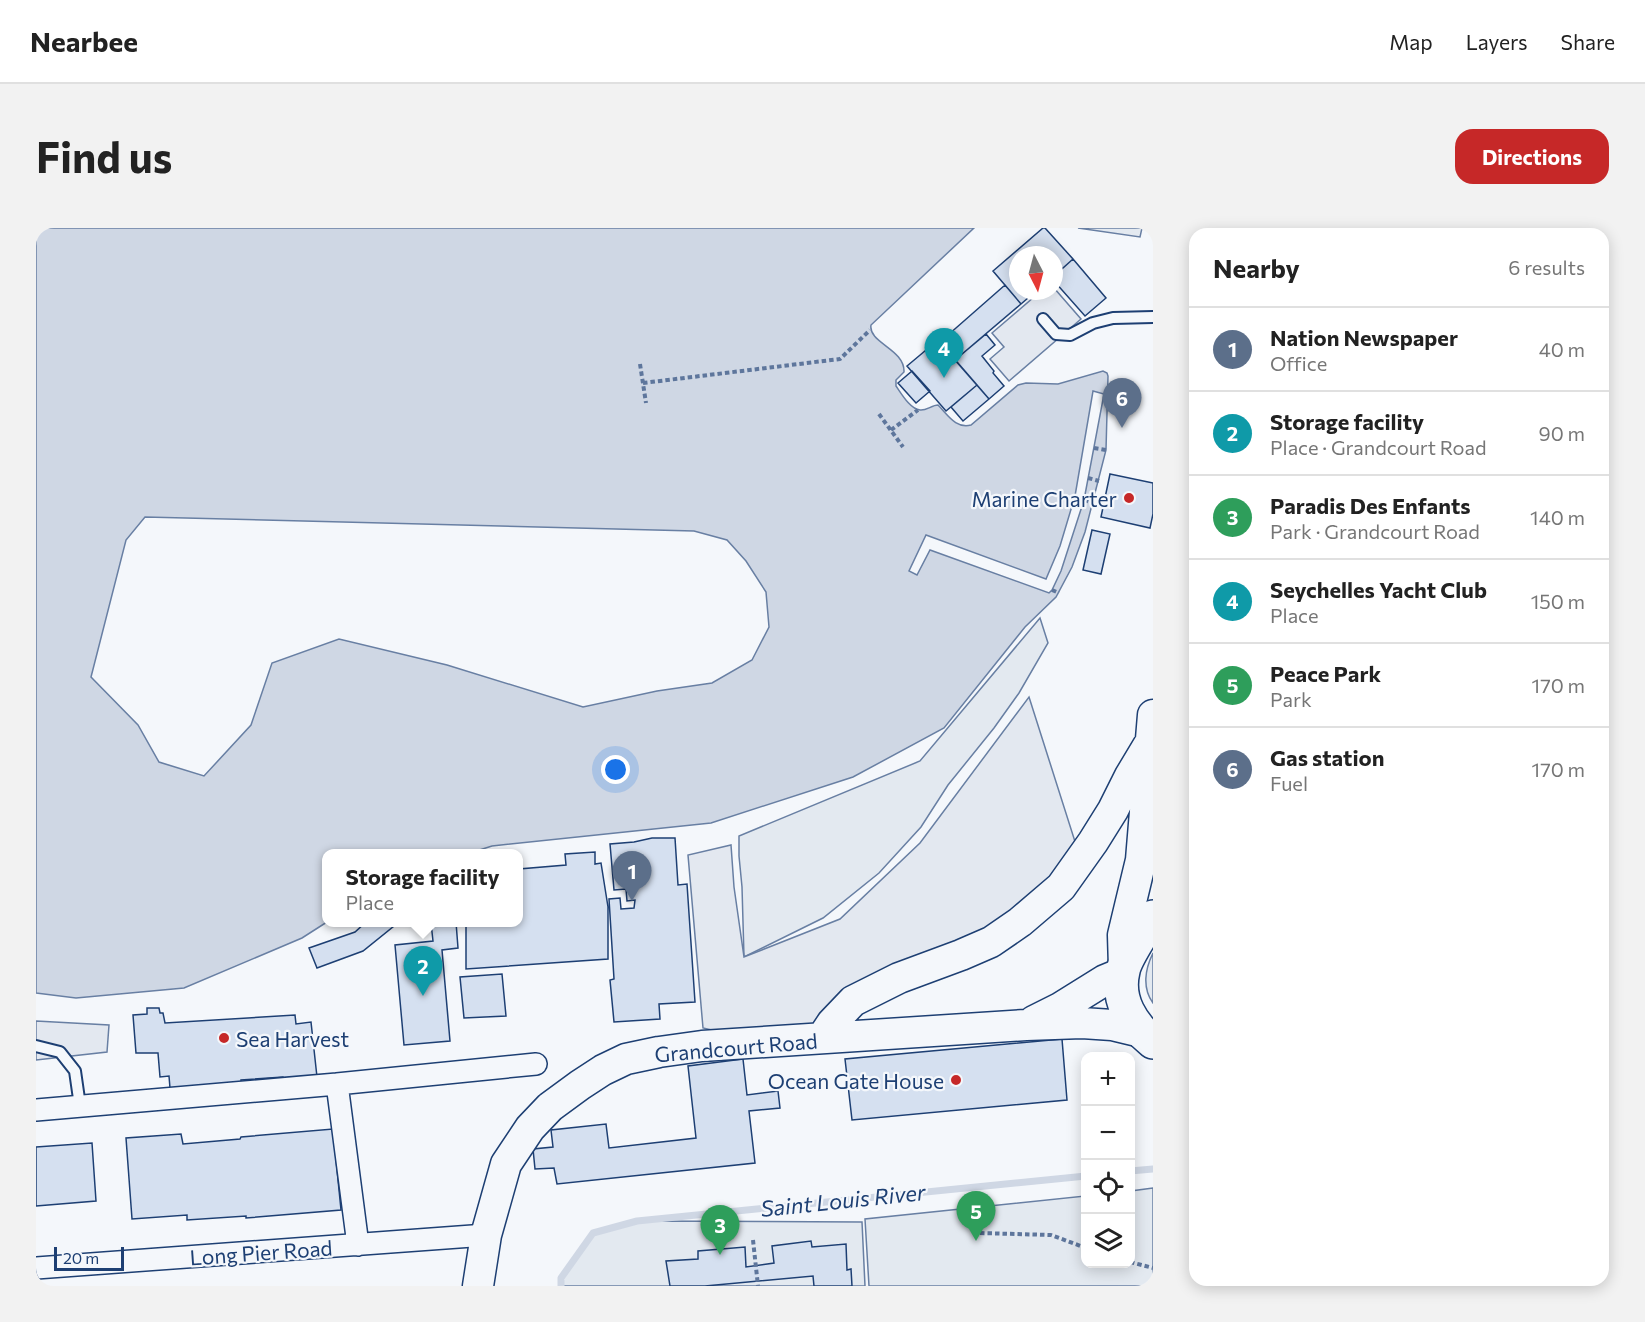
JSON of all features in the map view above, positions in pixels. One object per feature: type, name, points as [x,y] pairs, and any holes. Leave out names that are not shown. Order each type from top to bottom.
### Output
[{"type":"main road","points":[[1147,1037],[1131,1019],[1122,989],[1123,970],[1149,928]]},
{"type":"street","points":[[1026,1025],[1060,1008],[1123,970],[1123,935],[1141,860],[1152,728]]},
{"type":"street","points":[[822,1038],[832,1023],[853,1001],[899,978],[991,942],[1020,922],[1061,887],[1093,843],[1113,810],[1152,728]]},
{"type":"street","name":"Grandcourt Road","points":[[478,1286],[486,1235],[506,1164],[530,1128],[550,1107],[580,1085],[626,1059],[691,1048],[1026,1025],[1082,1023],[1112,1025],[1147,1037]]},
{"type":"street","points":[[36,1110],[536,1064]]},
{"type":"street","points":[[337,1084],[358,1245]]},
{"type":"street","name":"Long Pier Road","points":[[36,1268],[486,1235]]},
{"type":"lane","points":[[1043,319],[1056,334],[1070,335],[1092,323],[1113,318],[1153,317]]},
{"type":"lane","points":[[36,1046],[60,1052],[75,1071],[80,1106]]},
{"type":"path","points":[[643,383],[840,359],[870,330]]},
{"type":"path","points":[[640,364],[646,403]]},
{"type":"path","points":[[891,430],[918,410]]},
{"type":"path","points":[[879,414],[903,447]]},
{"type":"path","points":[[1094,448],[1106,450]]},
{"type":"path","points":[[1088,478],[1099,481]]},
{"type":"path","points":[[1084,500],[1093,503]]},
{"type":"path","points":[[1052,590],[1059,593]]},
{"type":"path","points":[[980,1233],[1051,1235],[1081,1246]]},
{"type":"path","points":[[753,1240],[758,1286]]},
{"type":"path","points":[[1135,1263],[1153,1268]]},
{"type":"shaded area","points":[[36,228],[974,228],[871,325],[875,337],[899,357],[903,364],[904,372],[896,380],[896,386],[909,404],[920,410],[938,405],[957,423],[966,426],[971,425],[1018,385],[1058,384],[1103,371],[1107,373],[1106,450],[1085,532],[1072,567],[1056,597],[1025,627],[944,728],[853,777],[711,823],[492,846],[483,849],[322,849],[322,925],[302,938],[184,988],[76,998],[36,993]],"holes":[[[145,517],[694,531],[727,540],[746,561],[766,592],[769,627],[752,660],[712,683],[657,691],[583,707],[447,665],[339,639],[272,663],[251,725],[204,776],[159,762],[138,725],[91,677],[126,540]]]},
{"type":"shaded area","points":[[1078,228],[1142,228],[1140,237]]},
{"type":"shaded area","points":[[1063,298],[1081,319],[1009,381],[990,359],[1004,347],[992,333],[1030,300]]},
{"type":"shaded area","points":[[1040,618],[1048,643],[1019,693],[948,785],[921,827],[879,873],[823,918],[744,957],[739,836],[920,761]]},
{"type":"shaded area","points":[[1029,697],[1078,851],[1003,923],[817,1028],[733,1035],[703,1028],[688,855],[731,845],[734,887],[744,957],[840,919],[920,843]]},
{"type":"shaded area","points":[[1153,953],[1153,1003],[1147,991],[1146,978]]},
{"type":"shaded area","points":[[36,1021],[109,1025],[107,1052],[36,1060]]},
{"type":"shaded area","points":[[1153,1188],[1153,1286],[869,1286],[865,1219],[1081,1196],[1081,1268],[1135,1268],[1135,1190]]},
{"type":"shaded area","points":[[637,1221],[862,1222],[865,1286],[561,1286],[561,1278],[593,1233]]},
{"type":"pier","points":[[1093,391],[1104,394],[1084,500],[1061,571],[1049,593],[930,550],[917,575],[909,571],[926,535],[1046,579],[1060,546],[1075,496]]},
{"type":"building","points":[[1045,228],[1061,246],[1022,246]]},
{"type":"building","points":[[1063,248],[1073,259],[1063,268]]},
{"type":"building","points":[[1009,257],[1009,290],[993,271]]},
{"type":"building","points":[[1073,259],[1106,298],[1085,316],[1063,291],[1063,268]]},
{"type":"building","points":[[1005,285],[1009,290],[1009,300],[1018,300],[1021,304],[955,360],[940,342]]},
{"type":"building","points":[[986,334],[995,345],[982,356],[1004,386],[989,399],[955,360]]},
{"type":"building","points":[[938,340],[977,385],[946,411],[907,366]]},
{"type":"building","points":[[912,371],[930,391],[916,403],[898,383]]},
{"type":"building","points":[[977,385],[989,399],[963,421],[951,407]]},
{"type":"building","name":"Marine Charter","points":[[1110,474],[1153,483],[1153,514],[1150,528],[1101,517]]},
{"type":"building","points":[[1092,530],[1110,534],[1101,574],[1083,570]]},
{"type":"building","points":[[652,838],[675,838],[678,885],[687,884],[695,1002],[659,1004],[660,1019],[614,1022],[610,980],[614,979],[609,899],[620,898],[621,909],[634,908],[635,900],[627,901],[626,889],[614,890],[610,844]]},
{"type":"building","points":[[595,852],[595,864],[601,863],[608,907],[608,959],[466,969],[466,927],[523,927],[523,869],[566,865],[565,854]]},
{"type":"building","points":[[360,927],[393,927],[363,951],[317,968],[309,948],[355,932]]},
{"type":"building","points":[[431,927],[456,927],[458,948],[442,950],[450,1041],[404,1045],[395,945],[433,941]]},
{"type":"building","points":[[502,974],[506,1016],[464,1018],[460,977]]},
{"type":"building","name":"Sea Harvest","points":[[147,1008],[159,1008],[160,1013],[163,1013],[165,1023],[295,1015],[296,1024],[311,1022],[317,1077],[241,1080],[241,1084],[170,1088],[169,1076],[160,1077],[158,1053],[136,1053],[133,1015],[147,1014]]},
{"type":"building","name":"Ocean Gate House","points":[[1062,1039],[1067,1100],[852,1120],[845,1059]]},
{"type":"building","points":[[743,1059],[747,1095],[778,1091],[780,1108],[749,1111],[755,1163],[557,1184],[554,1168],[535,1169],[533,1149],[553,1147],[551,1130],[606,1124],[609,1148],[696,1138],[688,1066]]},
{"type":"building","points":[[333,1129],[341,1210],[246,1218],[246,1216],[187,1220],[187,1215],[132,1219],[126,1138],[181,1134],[183,1144]]},
{"type":"building","points":[[92,1143],[96,1201],[36,1206],[36,1147]]},
{"type":"building","points":[[811,1241],[812,1247],[846,1244],[847,1270],[851,1269],[852,1286],[814,1286],[813,1276],[705,1286],[670,1286],[666,1261],[698,1259],[698,1251],[745,1247],[746,1267],[774,1263],[772,1246]]},
{"type":"waterway","name":"Saint Louis River","points":[[1135,1171],[1153,1169]]},
{"type":"waterway","name":"Saint Louis River","points":[[561,1286],[561,1278],[593,1233],[637,1221],[1081,1177]]},
{"type":"place","name":"Seychelles Yacht Club","points":[[944,378]]},
{"type":"place","name":"Gas station","points":[[1122,428]]},
{"type":"place","name":"Marine Charter","points":[[1129,498]]},
{"type":"place","name":"Nation Newspaper","points":[[632,901]]},
{"type":"place","name":"Storage facility","points":[[423,996]]},
{"type":"place","name":"Sea Harvest","points":[[224,1038]]},
{"type":"place","name":"Ocean Gate House","points":[[956,1080]]},
{"type":"place","name":"Peace Park","points":[[976,1241]]},
{"type":"place","name":"Paradis Des Enfants","points":[[720,1255]]}]
